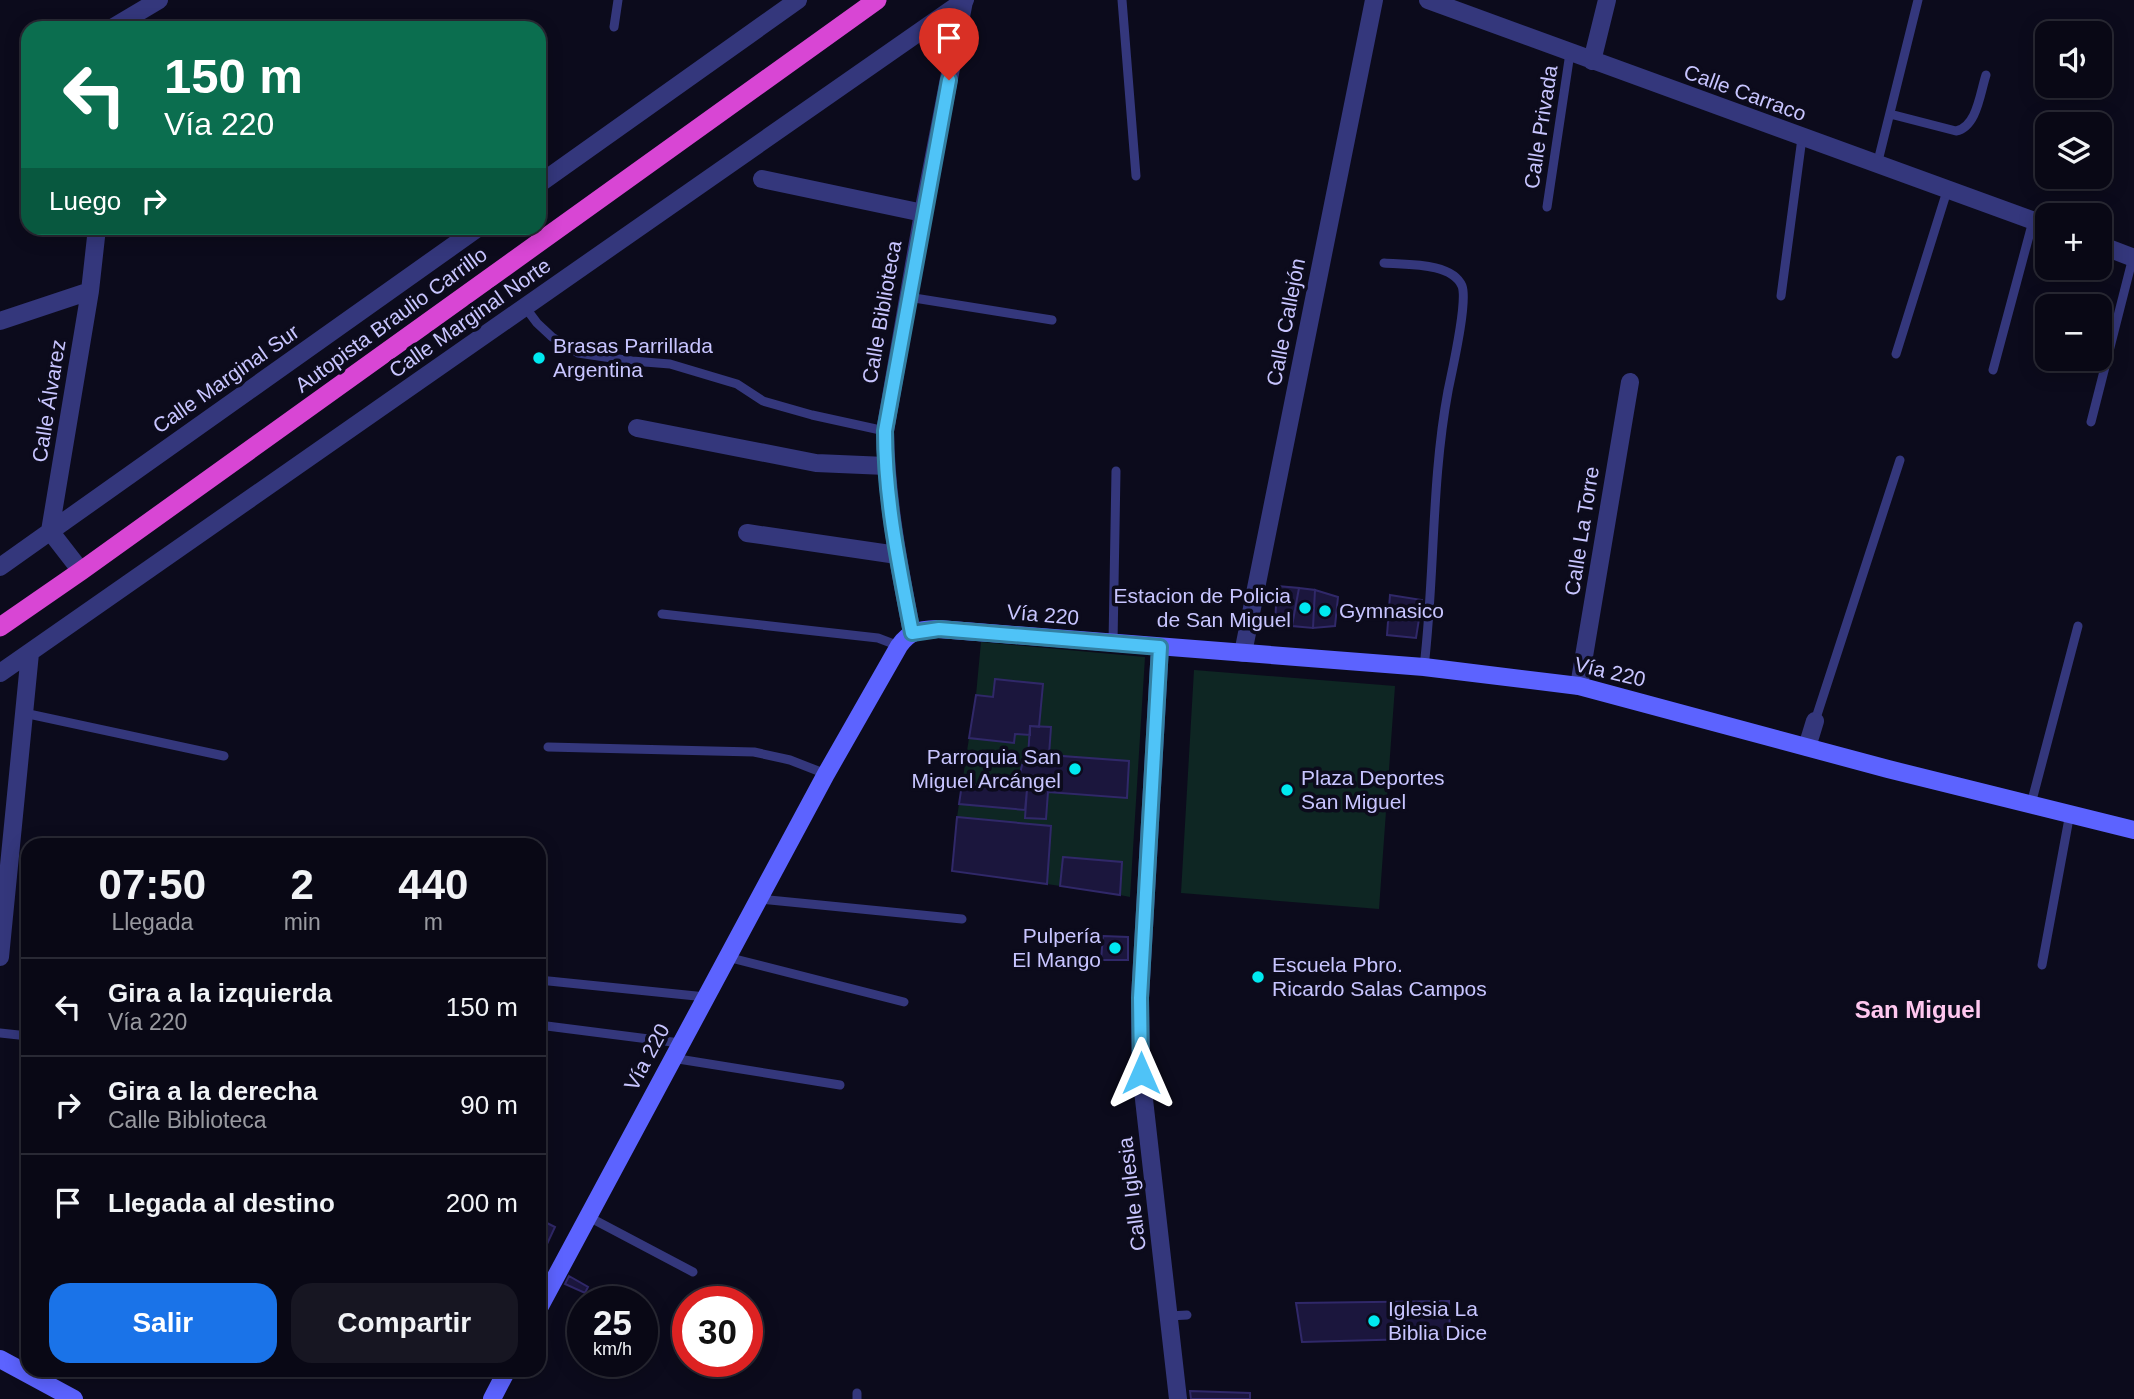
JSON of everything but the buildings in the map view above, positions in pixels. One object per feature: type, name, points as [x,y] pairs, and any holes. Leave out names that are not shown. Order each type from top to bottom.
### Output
[{"type":"highway","name":"Autopista Braulio Carrillo","points":[[0,627],[877,0]]},
{"type":"main road","name":"Vía 220","points":[[546,1295],[826,774],[899,646],[906,636],[912,633],[939,629],[1424,667],[1579,686],[2134,830]]},
{"type":"main road","points":[[0,1359],[21,1370]]},
{"type":"main road","points":[[33,1377],[74,1399]]},
{"type":"main road","points":[[492,1399],[503,1377]]},
{"type":"street","points":[[124,21],[159,0]]},
{"type":"street","points":[[546,179],[798,0]]},
{"type":"street","name":"Calle Biblioteca","points":[[912,633],[897,555],[886,466],[885,431],[923,213],[965,0]]},
{"type":"street","name":"Calle Marginal Norte","points":[[0,673],[965,0]]},
{"type":"street","name":"Calle Callejón","points":[[1242,653],[1374,0]]},
{"type":"street","name":"Calle Carraco","points":[[1428,0],[2035,222]]},
{"type":"street","points":[[1592,61],[1607,0]]},
{"type":"street","points":[[762,179],[923,213]]},
{"type":"street","name":"Calle Álvarez","points":[[50,531],[90,291],[96,235]]},
{"type":"street","name":"Calle Marginal Sur","points":[[0,567],[468,235]]},
{"type":"street","points":[[2112,249],[2134,257]]},
{"type":"street","points":[[0,320],[90,291]]},
{"type":"street","name":"Calle La Torre","points":[[1579,686],[1630,383]]},
{"type":"street","points":[[637,428],[816,463],[886,466]]},
{"type":"street","points":[[50,531],[81,571]]},
{"type":"street","points":[[747,533],[897,555]]},
{"type":"street","name":"Calle Iglesia","points":[[1160,647],[1140,998],[1141,1073],[1178,1399]]},
{"type":"street","points":[[0,957],[30,653]]},
{"type":"street","points":[[1807,747],[1815,721]]},
{"type":"lane","points":[[614,27],[618,0]]},
{"type":"lane","points":[[1122,0],[1136,176]]},
{"type":"lane","points":[[1877,165],[1918,0]]},
{"type":"lane","name":"Calle Privada","points":[[1547,207],[1570,53]]},
{"type":"lane","points":[[1890,114],[1956,131],[1965,129],[1971,122],[1986,75]]},
{"type":"lane","points":[[1781,296],[1802,138]]},
{"type":"lane","points":[[1896,354],[1947,191]]},
{"type":"lane","points":[[1993,370],[2035,240]]},
{"type":"lane","points":[[2091,422],[2134,257]]},
{"type":"lane","points":[[1384,262],[1439,268],[1456,277],[1463,288],[1462,317],[1440,433],[1430,624],[1424,667]]},
{"type":"lane","points":[[908,297],[1052,320]]},
{"type":"lane","points":[[525,307],[552,337],[578,353],[670,364],[737,384],[763,401],[885,431]]},
{"type":"lane","points":[[1815,721],[1900,460]]},
{"type":"lane","points":[[1113,643],[1116,471]]},
{"type":"lane","points":[[662,614],[878,638],[899,646]]},
{"type":"lane","points":[[2031,804],[2078,626]]},
{"type":"lane","points":[[24,713],[223,756]]},
{"type":"lane","points":[[548,747],[754,752],[790,760],[826,774]]},
{"type":"lane","points":[[2042,965],[2070,813]]},
{"type":"lane","points":[[758,899],[962,919]]},
{"type":"lane","points":[[727,957],[904,1002]]},
{"type":"lane","points":[[546,981],[706,997]]},
{"type":"lane","points":[[546,1026],[840,1085]]},
{"type":"lane","points":[[0,1033],[21,1035]]},
{"type":"lane","points":[[587,1216],[693,1272]]},
{"type":"lane","points":[[1169,1316],[1187,1315]]},
{"type":"green space","points":[[981,642],[1145,657],[1130,897],[1120,895],[1121,862],[1063,857],[1060,886],[1047,884],[1051,826],[957,817],[959,804],[1025,810],[1025,818],[1045,819],[1048,792],[1127,797],[1129,761],[1049,755],[1039,727],[1042,684],[993,697],[976,695]]},
{"type":"green space","name":"Plaza Deportes San Miguel","points":[[1194,670],[1395,686],[1379,909],[1181,893]]},
{"type":"green space","points":[[1015,734],[1030,735],[1029,756],[1021,773],[1027,789],[962,784],[969,738],[1013,743]]},
{"type":"place","name":"Brasas Parrillada Argentina","points":[[539,358]]},
{"type":"place","name":"Estacion de Policia de San Miguel","points":[[1305,608]]},
{"type":"place","name":"Gymnasico","points":[[1325,611]]},
{"type":"place","name":"Parroquia San Miguel Arcángel","points":[[1075,769]]},
{"type":"place","name":"Plaza Deportes San Miguel","points":[[1287,790]]},
{"type":"place","name":"Pulpería El Mango","points":[[1115,948]]},
{"type":"place","name":"Escuela Pbro. Ricardo Salas Campos","points":[[1258,977]]},
{"type":"place","name":"Iglesia La Biblia Dice","points":[[1374,1321]]},
{"type":"district","name":"San Miguel","points":[[1918,1010]]},
{"type":"route","points":[[949,80],[885,431],[890,505],[912,633],[939,629],[1160,647],[1140,998],[1141,1073]]}]
